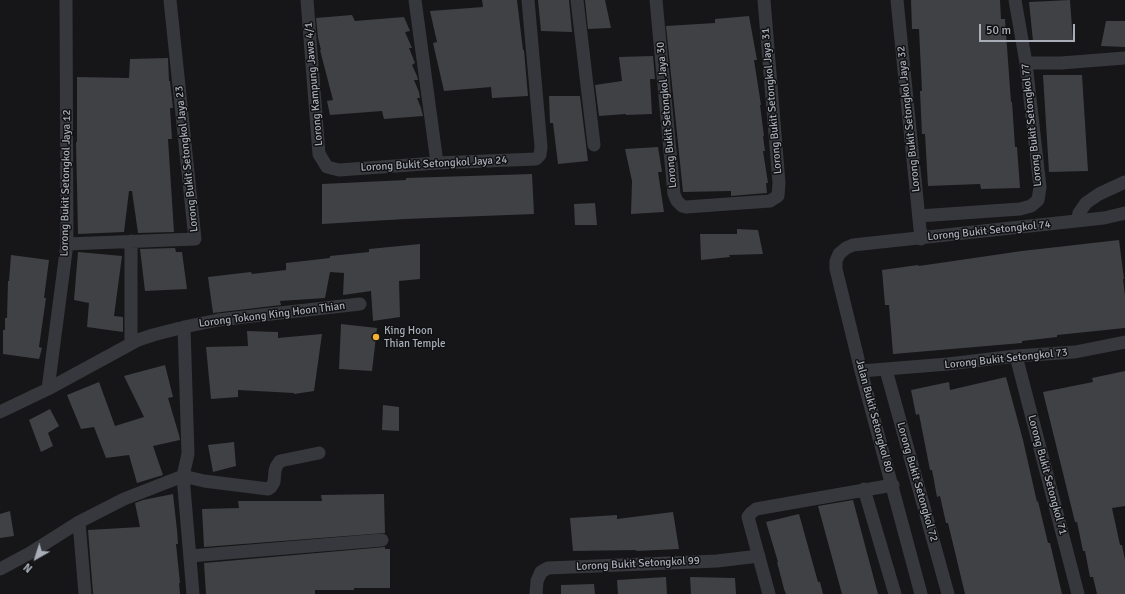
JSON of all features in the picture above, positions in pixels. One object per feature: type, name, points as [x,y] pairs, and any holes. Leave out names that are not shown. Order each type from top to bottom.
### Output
[{"type":"street","name":"Lorong Bukit Setongkol Jaya 12","points":[[48,389],[67,244],[66,0]]},
{"type":"street","name":"Lorong Bukit Setongkol Jaya 23","points":[[67,244],[195,239],[170,0]]},
{"type":"street","name":"Lorong Kampung Jawa 4/1","points":[[308,0],[319,154],[327,167]]},
{"type":"street","points":[[415,0],[437,163]]},
{"type":"street","name":"Lorong Bukit Setongkol Jaya 24","points":[[327,167],[339,170],[437,163],[536,159],[540,155],[541,147],[528,0]]},
{"type":"street","points":[[577,0],[594,145]]},
{"type":"street","name":"Lorong Bukit Setongkol Jaya 30","points":[[656,0],[674,194],[677,201],[682,206],[686,207],[774,200]]},
{"type":"street","name":"Lorong Bukit Setongkol Jaya 31","points":[[764,0],[779,183],[778,196],[774,200]]},
{"type":"street","name":"Lorong Bukit Setongkol Jaya 32","points":[[897,0],[921,239]]},
{"type":"street","name":"Lorong Bukit Setongkol 77","points":[[919,216],[1020,209],[1031,206],[1038,200],[1040,187],[1026,63],[1016,0]]},
{"type":"street","points":[[1026,63],[1061,63],[1125,58]]},
{"type":"street","points":[[1077,221],[1079,213],[1086,203],[1099,194],[1125,182]]},
{"type":"street","name":"Lorong Bukit Setongkol 74","points":[[853,245],[921,239],[1104,218],[1125,213]]},
{"type":"street","points":[[131,242],[131,344]]},
{"type":"street","name":"Jalan Bukit Setongkol 80","points":[[853,245],[846,248],[840,254],[836,261],[836,269],[861,371],[893,485],[921,594]]},
{"type":"street","name":"Lorong Tokong King Hoon Thian","points":[[0,412],[48,389],[131,344],[153,335],[184,326],[218,320],[360,304]]},
{"type":"street","points":[[184,326],[188,454],[183,476],[193,594]]},
{"type":"street","name":"Lorong Bukit Setongkol 73","points":[[861,371],[886,370],[1016,356],[1075,352],[1125,342]]},
{"type":"street","name":"Lorong Bukit Setongkol 71","points":[[1016,356],[1078,594]]},
{"type":"street","name":"Lorong Bukit Setongkol 72","points":[[886,370],[948,594]]},
{"type":"street","points":[[0,569],[30,553],[79,522],[124,499],[183,476],[204,481],[271,488],[274,482],[276,467],[280,461],[319,453]]},
{"type":"street","points":[[769,594],[748,517],[751,513],[756,509],[893,485]]},
{"type":"street","points":[[864,489],[895,594]]},
{"type":"street","points":[[79,522],[85,594]]},
{"type":"street","points":[[190,556],[382,540]]},
{"type":"street","name":"Lorong Bukit Setongkol 99","points":[[536,594],[537,581],[541,572],[548,568],[717,561],[759,556]]},
{"type":"building","points":[[482,0],[517,0],[524,50],[528,96],[492,98],[491,87],[444,91],[433,43],[437,42],[430,11],[483,7]]},
{"type":"building","points":[[538,0],[569,0],[572,32],[541,31]]},
{"type":"building","points":[[585,0],[605,0],[611,28],[588,29]]},
{"type":"building","points":[[911,0],[1000,0],[1001,19],[1005,19],[1011,102],[1015,147],[1017,147],[1020,188],[981,189],[980,184],[928,186],[925,134],[922,134],[920,91],[922,91],[919,29],[912,29]]},
{"type":"building","points":[[1070,0],[1073,41],[1033,41],[1029,2]]},
{"type":"building","points":[[352,15],[355,21],[404,17],[410,31],[405,32],[412,48],[409,48],[415,63],[412,65],[418,80],[414,80],[419,92],[420,98],[417,98],[423,116],[384,119],[382,111],[330,115],[327,101],[333,100],[320,50],[316,18]]},
{"type":"building","points":[[749,16],[757,60],[754,60],[761,105],[765,151],[763,151],[768,183],[766,183],[767,193],[731,196],[731,191],[683,192],[666,26],[715,23],[715,19]]},
{"type":"building","points":[[1106,21],[1125,21],[1125,47],[1101,46]]},
{"type":"building","points":[[653,56],[655,79],[650,79],[652,114],[599,116],[595,85],[622,81],[619,57]]},
{"type":"building","points":[[168,58],[169,81],[173,108],[170,108],[172,139],[168,139],[174,232],[138,233],[132,191],[129,191],[124,232],[78,234],[76,142],[77,77],[129,78],[130,59]]},
{"type":"building","points":[[1043,75],[1082,75],[1088,171],[1049,172]]},
{"type":"building","points":[[549,96],[580,96],[588,161],[558,164],[553,123],[550,123]]},
{"type":"building","points":[[658,147],[662,172],[658,172],[664,212],[631,214],[632,181],[625,149]]},
{"type":"building","points":[[532,174],[534,214],[322,224],[322,184],[406,180],[406,178]]},
{"type":"building","points":[[595,203],[597,225],[575,225],[574,204]]},
{"type":"building","points":[[737,229],[758,230],[763,254],[729,255],[730,257],[701,260],[700,234],[737,234]]},
{"type":"building","points":[[1119,240],[1124,279],[1125,328],[1057,335],[1057,337],[1022,341],[1022,343],[893,354],[889,305],[885,305],[882,270],[1022,251]]},
{"type":"building","points":[[420,244],[420,279],[399,281],[400,317],[373,321],[371,291],[343,295],[344,273],[330,272],[325,298],[280,301],[281,305],[213,313],[208,277],[286,270],[286,263],[369,252],[369,249]]},
{"type":"building","points":[[175,248],[176,252],[182,252],[187,289],[145,291],[140,249]]},
{"type":"building","points":[[78,252],[122,256],[114,316],[123,317],[123,332],[87,327],[89,303],[74,300]]},
{"type":"building","points":[[11,255],[49,260],[44,298],[46,298],[39,347],[42,348],[39,359],[3,354],[3,330],[5,330],[5,318],[7,318],[8,281]]},
{"type":"building","points":[[341,324],[377,328],[372,371],[339,369]]},
{"type":"building","points":[[247,331],[278,332],[278,338],[322,334],[314,391],[294,394],[238,390],[238,397],[211,399],[206,347],[248,346]]},
{"type":"building","points":[[165,365],[173,397],[168,398],[180,440],[153,446],[163,475],[137,483],[129,455],[106,458],[94,427],[81,429],[67,395],[99,382],[115,426],[144,417],[124,376]]},
{"type":"building","points":[[1125,371],[1125,506],[1112,508],[1120,545],[1122,545],[1125,560],[1125,594],[1097,594],[1093,577],[1090,577],[1077,522],[1075,522],[1043,392],[1093,382],[1092,378]]},
{"type":"building","points":[[1006,377],[1023,440],[1037,502],[1038,501],[1048,543],[1050,543],[1062,594],[965,594],[948,523],[946,523],[940,496],[937,497],[932,470],[930,470],[919,414],[916,415],[911,390],[949,382],[950,390]]},
{"type":"building","points":[[383,405],[399,407],[399,431],[382,430]]},
{"type":"building","points":[[50,409],[59,426],[48,433],[53,446],[41,452],[29,420]]},
{"type":"building","points":[[234,442],[236,466],[213,472],[208,445]]},
{"type":"building","points":[[173,494],[178,544],[176,544],[180,594],[94,594],[88,530],[140,527],[135,503]]},
{"type":"building","points":[[384,494],[385,533],[204,547],[202,509],[239,508],[238,501],[322,501],[321,495]]},
{"type":"building","points":[[853,500],[878,594],[842,594],[818,506]]},
{"type":"building","points":[[10,511],[14,536],[0,538],[0,514]]},
{"type":"building","points":[[673,512],[679,549],[573,551],[570,518],[617,515],[617,519]]},
{"type":"building","points":[[799,514],[818,582],[820,582],[823,594],[786,594],[784,589],[778,562],[766,522]]},
{"type":"building","points":[[385,547],[385,549],[390,549],[390,588],[315,590],[315,594],[206,594],[204,563]]},
{"type":"building","points":[[666,577],[667,594],[618,594],[617,580]]},
{"type":"building","points":[[690,577],[735,578],[736,594],[691,594]]},
{"type":"building","points":[[594,584],[595,594],[561,594],[561,585]]},
{"type":"place","name":"King Hoon Thian Temple","points":[[376,337]]}]
